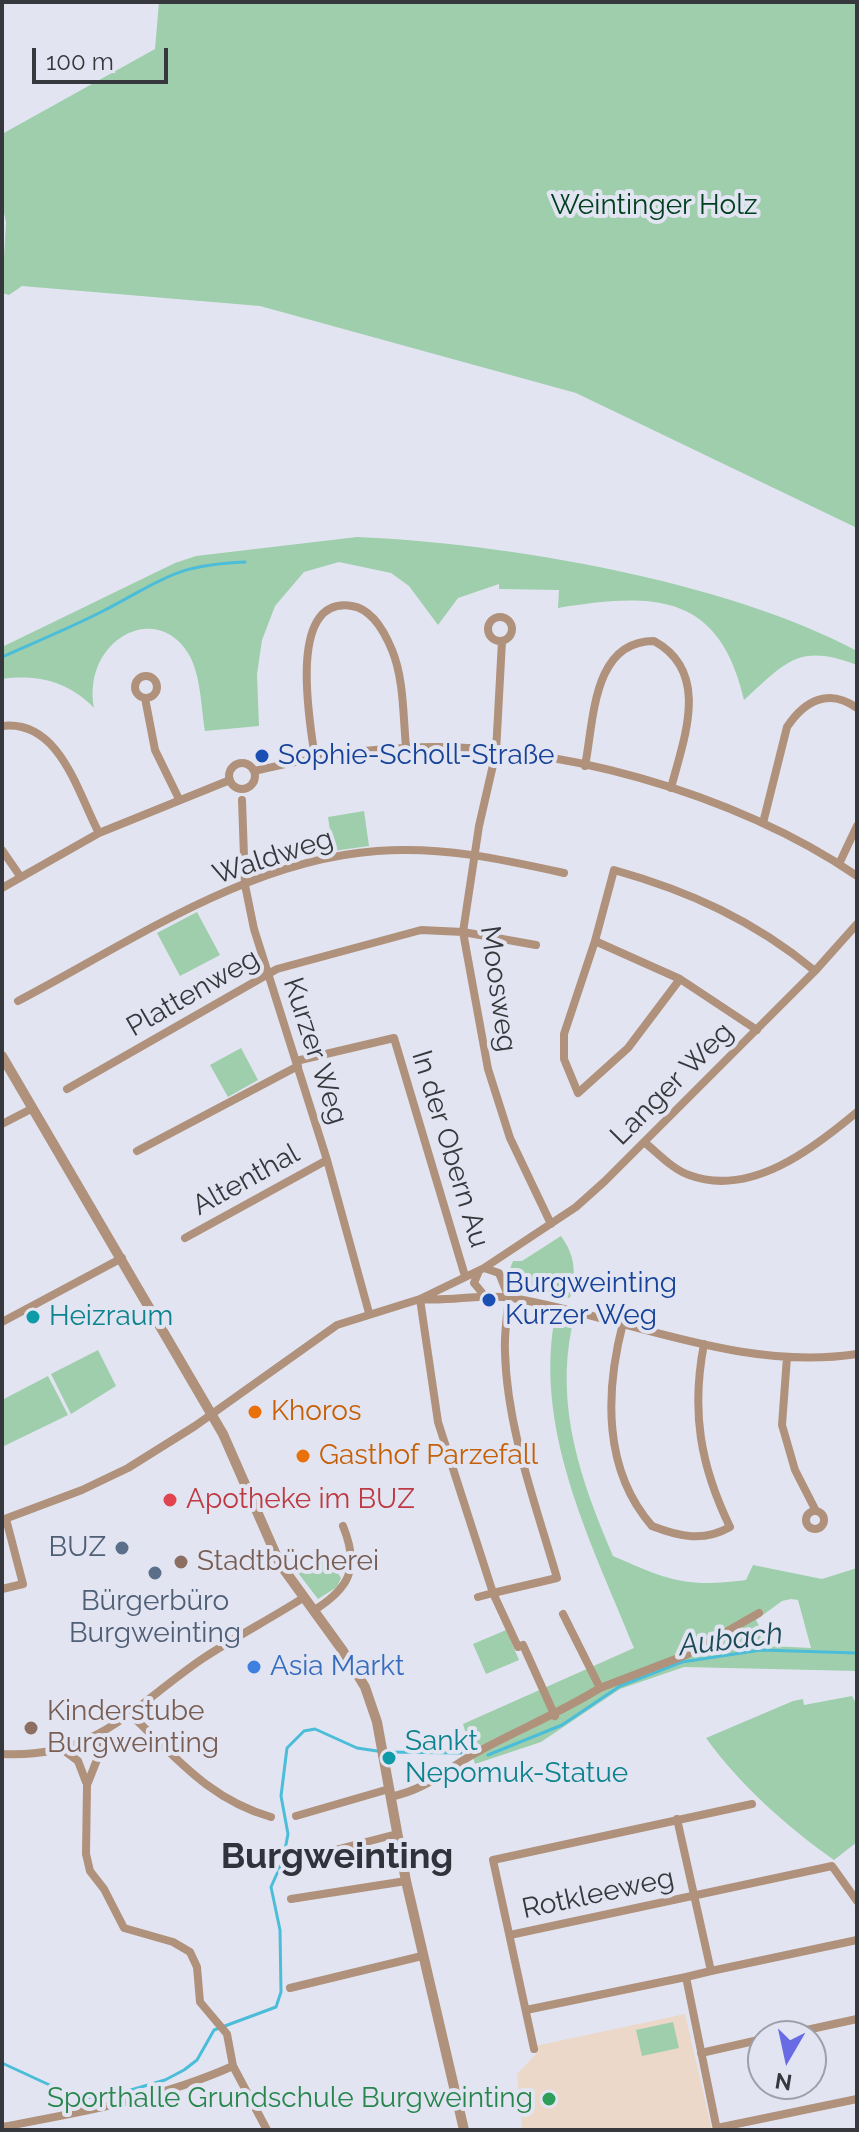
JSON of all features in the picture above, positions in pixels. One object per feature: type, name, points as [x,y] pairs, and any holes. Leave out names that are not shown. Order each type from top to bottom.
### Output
[{"type":"street","points":[[315,758],[306,695],[307,660],[317,624],[331,608],[341,605],[359,608],[370,616],[393,653],[406,747]]},
{"type":"street","name":"Moosweg","points":[[502,641],[496,752],[474,853],[463,932],[488,1069],[510,1138],[551,1224]]},
{"type":"street","points":[[585,766],[607,665],[627,645],[654,641],[677,659],[687,677],[690,696],[690,716],[671,788]]},
{"type":"street","points":[[145,698],[155,750],[179,799]]},
{"type":"street","points":[[763,823],[787,727],[796,714],[817,698],[839,698],[857,708]]},
{"type":"street","points":[[2,726],[29,730],[53,747],[67,767],[99,833]]},
{"type":"street","points":[[254,771],[315,758],[406,747],[496,752],[585,766],[671,788],[763,823],[857,876]]},
{"type":"street","points":[[237,764],[248,765],[254,771],[254,779],[246,788],[238,788],[230,780],[232,769],[237,764]]},
{"type":"street","points":[[2,888],[99,833],[230,780]]},
{"type":"street","name":"Kurzer Weg","points":[[242,800],[245,885],[268,976],[327,1160],[369,1313]]},
{"type":"street","points":[[839,864],[857,826]]},
{"type":"street","points":[[2,850],[20,876]]},
{"type":"street","name":"Waldweg","points":[[18,1001],[179,916],[245,885],[304,865],[375,851],[474,853],[564,873]]},
{"type":"street","points":[[680,979],[628,1048],[578,1093],[564,1059],[564,1034],[595,941],[614,870],[679,890],[733,915],[776,939],[815,971]]},
{"type":"street","name":"Langer Weg","points":[[4,1519],[108,1478],[211,1415],[337,1325],[420,1299],[482,1269],[576,1207],[757,1030],[857,924]]},
{"type":"street","name":"Plattenweg","points":[[67,1089],[277,969],[393,935],[421,930],[463,932],[536,945]]},
{"type":"street","points":[[595,941],[680,979],[757,1030]]},
{"type":"street","name":"In der Obern Au","points":[[137,1151],[297,1064],[394,1038],[465,1276]]},
{"type":"street","points":[[2,1056],[232,1451],[259,1524],[280,1564],[365,1687],[377,1722],[406,1881],[464,2130]]},
{"type":"street","points":[[2,1124],[33,1108]]},
{"type":"street","points":[[644,1142],[690,1176],[734,1180],[788,1161],[822,1142],[857,1112]]},
{"type":"street","name":"Altenthal","points":[[185,1238],[327,1160]]},
{"type":"street","points":[[478,1597],[557,1578],[510,1403],[504,1349],[511,1298],[499,1273],[501,1256]]},
{"type":"street","points":[[2,1322],[122,1258]]},
{"type":"street","points":[[486,1296],[474,1283],[482,1269],[499,1273]]},
{"type":"street","points":[[486,1296],[497,1293],[502,1284]]},
{"type":"street","points":[[555,1716],[523,1645],[518,1647],[493,1593],[438,1422],[420,1299],[511,1298],[704,1344],[787,1357],[857,1354]]},
{"type":"street","points":[[623,1323],[610,1408],[611,1428],[621,1469],[630,1491],[652,1526],[703,1538],[730,1527],[712,1485],[697,1416],[697,1379],[704,1344]]},
{"type":"street","points":[[787,1357],[782,1425],[795,1470],[816,1511]]},
{"type":"street","points":[[2,1589],[23,1584],[4,1519]]},
{"type":"street","points":[[313,1611],[337,1596],[344,1585],[353,1553],[343,1526]]},
{"type":"street","points":[[2,1754],[62,1749],[101,1735],[207,1655],[303,1598]]},
{"type":"street","points":[[296,1816],[427,1786],[469,1757],[555,1716],[600,1688],[686,1655],[759,1613]]},
{"type":"street","points":[[563,1614],[600,1688]]},
{"type":"street","points":[[129,1713],[208,1790],[271,1817]]},
{"type":"street","points":[[101,1735],[102,1747],[87,1785],[86,1854],[90,1871],[104,1889],[124,1928],[173,1942],[190,1952],[197,1967],[200,2002],[227,2034],[233,2066],[267,2130]]},
{"type":"street","points":[[62,1749],[78,1761],[87,1785]]},
{"type":"street","points":[[534,2049],[493,1860],[752,1804]]},
{"type":"street","points":[[677,1819],[711,1971]]},
{"type":"street","points":[[304,1858],[397,1834]]},
{"type":"street","name":"Rotkleeweg","points":[[510,1935],[832,1866],[857,1901]]},
{"type":"street","points":[[291,1899],[406,1881]]},
{"type":"street","points":[[526,2010],[857,1940]]},
{"type":"street","points":[[290,1988],[422,1956]]},
{"type":"street","points":[[686,1977],[717,2129],[857,2099]]},
{"type":"street","points":[[827,2026],[857,2019]]},
{"type":"street","points":[[701,2053],[747,2043]]},
{"type":"street","points":[[2,2127],[119,2105],[178,2089],[233,2066]]},
{"type":"shaded area","points":[[685,2014],[712,2130],[522,2130],[517,2074],[536,2054],[535,2046]]},
{"type":"green space","name":"Weintinger Holz","points":[[159,2],[857,2],[857,528],[576,393],[260,306],[22,286],[9,295],[2,293],[6,222],[2,204],[2,134],[155,49]]},
{"type":"green space","points":[[357,537],[546,557],[681,586],[745,604],[804,626],[857,651],[857,665],[837,658],[806,656],[782,667],[744,700],[733,664],[718,638],[699,619],[677,608],[652,602],[623,601],[558,608],[559,590],[499,589],[499,584],[458,598],[438,625],[409,586],[391,573],[339,562],[304,572],[275,606],[262,640],[257,674],[259,726],[205,731],[192,661],[174,637],[158,630],[141,629],[124,636],[110,647],[99,664],[93,684],[94,708],[74,692],[52,682],[28,678],[2,679],[2,647],[175,563],[196,556]]},
{"type":"green space","points":[[364,811],[369,846],[333,851],[328,817]]},
{"type":"green space","points":[[197,912],[220,955],[180,976],[157,933]]},
{"type":"green space","points":[[241,1048],[258,1080],[228,1097],[210,1065]]},
{"type":"green space","points":[[561,1236],[570,1251],[573,1266],[570,1298],[527,1286],[524,1290],[512,1284],[508,1274],[513,1261],[522,1261]]},
{"type":"green space","points":[[554,1322],[572,1326],[567,1386],[574,1444],[581,1472],[613,1556],[663,1576],[707,1583],[746,1580],[753,1565],[822,1579],[857,1568],[857,1671],[684,1667],[620,1689],[541,1742],[475,1764],[463,1724],[634,1648],[572,1489],[560,1448],[550,1364]],"holes":[[[798,1600],[811,1648],[770,1646],[756,1620],[782,1601]]]},
{"type":"green space","points":[[98,1350],[116,1386],[71,1414],[51,1374]]},
{"type":"green space","points":[[48,1376],[68,1415],[2,1447],[2,1400]]},
{"type":"green space","points":[[329,1559],[341,1578],[337,1587],[318,1599],[295,1569]]},
{"type":"green space","points":[[506,1630],[519,1660],[486,1674],[473,1644]]},
{"type":"green space","points":[[852,1696],[857,1705],[857,1842],[834,1860],[765,1804],[734,1773],[706,1738],[793,1701],[803,1699],[804,1705]]},
{"type":"green space","points":[[673,2022],[679,2048],[642,2056],[636,2030]]},
{"type":"waterway","points":[[2,657],[91,617],[170,576],[201,567],[245,562]]},
{"type":"waterway","name":"Aubach","points":[[488,1755],[562,1725],[620,1686],[682,1662],[761,1650],[857,1653]]},
{"type":"waterway","name":"Aubach","points":[[2,2063],[69,2094],[100,2099],[165,2080],[197,2060],[214,2030],[276,2007],[281,1992],[280,1930],[271,1887],[283,1860],[288,1834],[281,1796],[287,1748],[304,1731],[315,1729],[357,1748],[377,1751]]},
{"type":"waterway","name":"Aubach","points":[[385,1752],[461,1753]]},
{"type":"place","name":"Sophie-Scholl-Straße","points":[[262,756]]},
{"type":"place","name":"Burgweinting Kurzer Weg","points":[[489,1300]]},
{"type":"place","name":"Heizraum","points":[[33,1317]]},
{"type":"place","name":"Khoros","points":[[255,1412]]},
{"type":"place","name":"Gasthof Parzefall","points":[[303,1456]]},
{"type":"place","name":"Apotheke im BUZ","points":[[170,1500]]},
{"type":"place","name":"BUZ","points":[[122,1548]]},
{"type":"place","name":"Stadtbücherei","points":[[181,1562]]},
{"type":"place","name":"Bürgerbüro Burgweinting","points":[[155,1573]]},
{"type":"place","name":"Asia Markt","points":[[254,1667]]},
{"type":"place","name":"Kinderstube Burgweinting","points":[[31,1728]]},
{"type":"place","name":"Sankt Nepomuk-Statue","points":[[389,1758]]},
{"type":"place","name":"Sporthalle Grundschule Burgweinting","points":[[549,2099]]},
{"type":"district","name":"Burgweinting","points":[[337,1857]]}]
